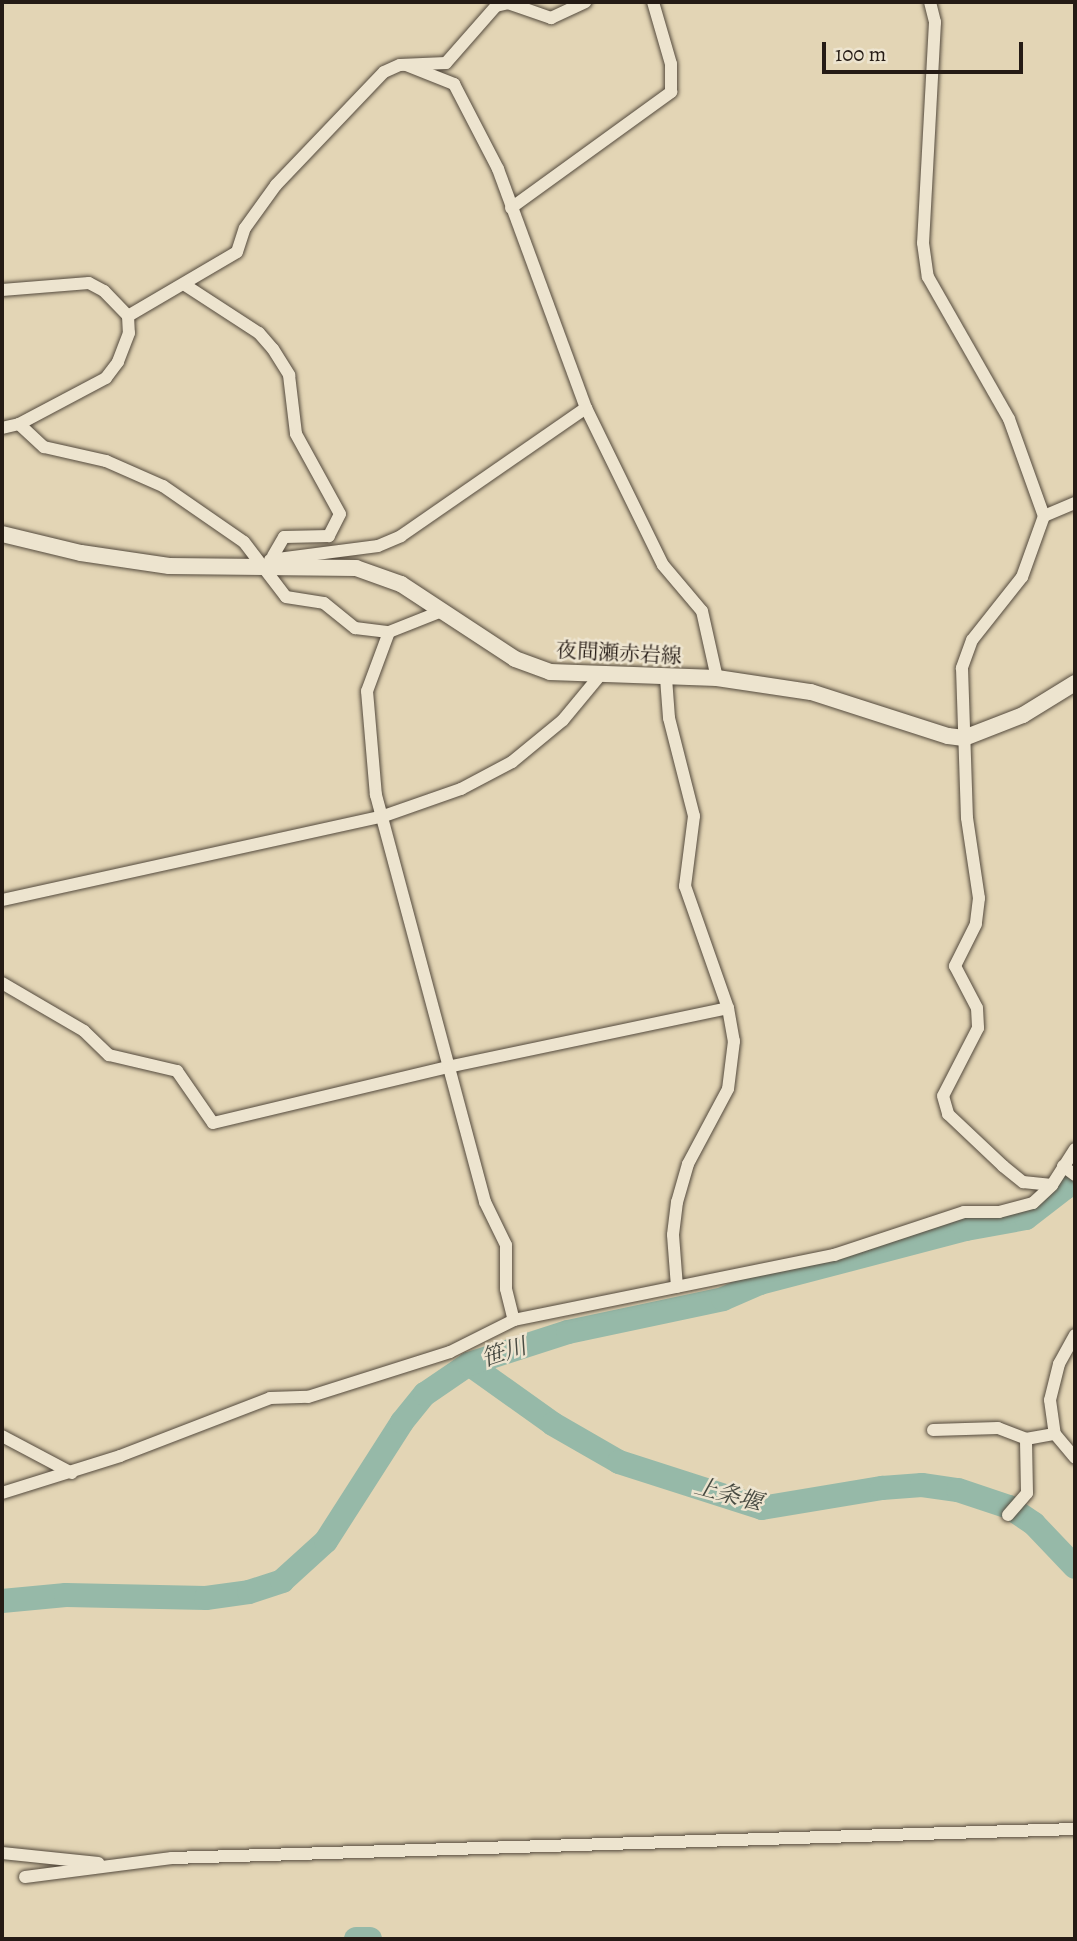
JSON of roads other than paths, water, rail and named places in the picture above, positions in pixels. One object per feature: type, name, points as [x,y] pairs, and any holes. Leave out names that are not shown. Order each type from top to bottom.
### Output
[{"type":"main road","name":"夜間瀬赤岩線","points":[[2,534],[81,553],[169,566],[269,562],[356,568],[401,584],[515,659],[550,671],[666,678],[717,678],[811,692],[914,727],[964,738]]},
{"type":"main road","points":[[964,738],[1023,715],[1075,683]]},
{"type":"street","points":[[532,2],[551,18]]},
{"type":"street","points":[[128,316],[185,285],[237,252],[245,228],[276,185],[384,72],[406,65],[446,63],[496,6],[508,3],[551,18],[586,2]]},
{"type":"street","points":[[511,208],[671,92],[671,64],[653,2]]},
{"type":"street","points":[[930,2],[934,22],[923,243],[928,277],[1009,419],[1044,516],[1022,577],[972,640],[962,667],[967,818],[979,898],[976,923],[955,966],[977,1008],[978,1028],[943,1096],[948,1114],[1003,1166],[1023,1182],[1052,1185]]},
{"type":"street","points":[[406,65],[454,84],[498,169],[586,408],[663,565],[702,611],[717,678]]},
{"type":"street","points":[[2,290],[89,283],[104,291],[128,316]]},
{"type":"street","points":[[185,285],[258,333],[273,349],[289,375],[296,434],[340,514],[329,536],[284,537],[269,562]]},
{"type":"street","points":[[2,428],[19,424],[106,378],[124,350],[128,316]]},
{"type":"street","points":[[269,562],[378,546],[401,536],[586,408]]},
{"type":"street","points":[[19,424],[44,447],[106,461],[163,486],[269,562],[286,597],[324,603],[355,628],[389,632],[442,611]]},
{"type":"street","points":[[1044,516],[1075,503]]},
{"type":"street","points":[[389,632],[367,691],[367,723],[381,817],[485,1202],[506,1245],[506,1289],[514,1320]]},
{"type":"street","points":[[2,900],[381,817],[461,789],[512,762],[563,720],[602,673]]},
{"type":"street","points":[[666,678],[669,718],[694,816],[685,886],[728,1008],[733,1068],[728,1089],[688,1164],[677,1202],[673,1236],[677,1287]]},
{"type":"street","points":[[2,983],[84,1031],[110,1055],[177,1071],[213,1123],[448,1067],[728,1008]]},
{"type":"street","points":[[2,1493],[72,1472],[270,1398],[308,1397],[450,1352],[514,1320],[834,1255],[964,1212],[999,1212],[1033,1203],[1068,1170],[1075,1149]]},
{"type":"street","points":[[1075,1335],[1059,1364],[1051,1400],[1055,1434],[1075,1458]]},
{"type":"street","points":[[933,1430],[998,1428],[1027,1439],[1055,1434]]},
{"type":"street","points":[[2,1436],[72,1472]]},
{"type":"street","points":[[1008,1515],[1027,1493],[1027,1439]]},
{"type":"street","points":[[24,1877],[172,1858],[1075,1829]]},
{"type":"street","points":[[2,1853],[112,1865]]},
{"type":"waterway","name":"笹川","points":[[2,1601],[66,1595],[206,1598],[249,1592],[282,1581],[326,1541],[402,1422],[425,1394],[469,1364],[568,1332],[723,1299],[760,1283],[966,1229],[1026,1218],[1065,1188],[1075,1170]]},
{"type":"waterway","name":"上条堰","points":[[469,1364],[553,1424],[619,1462],[762,1508],[882,1488],[922,1485],[958,1490],[1009,1507],[1034,1524],[1075,1567]]},
{"type":"waterway","points":[[356,1939],[370,1939]]}]
